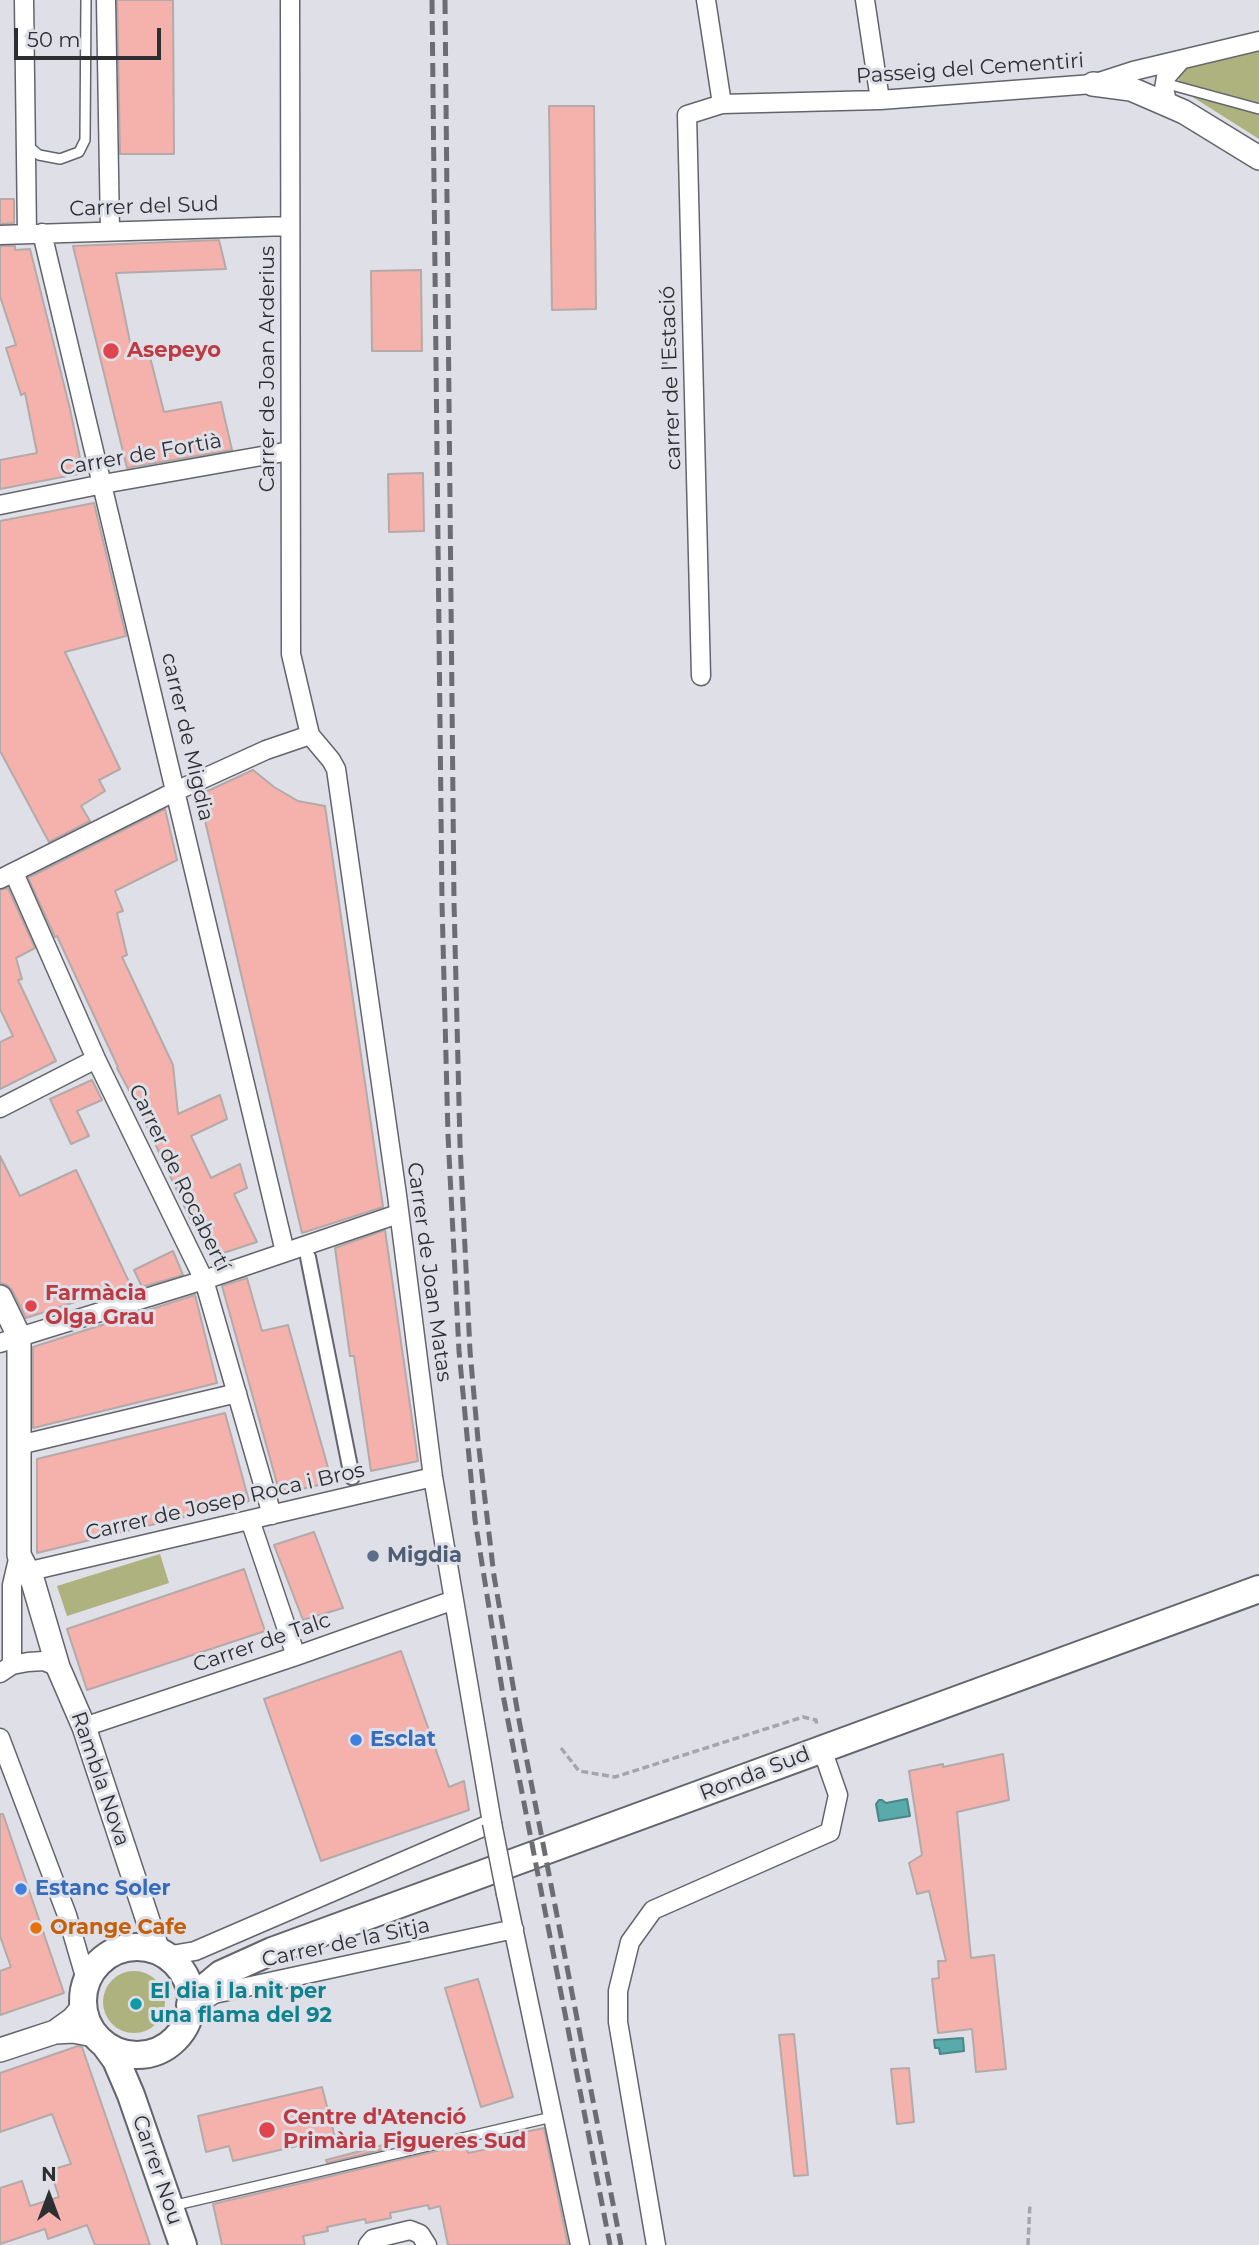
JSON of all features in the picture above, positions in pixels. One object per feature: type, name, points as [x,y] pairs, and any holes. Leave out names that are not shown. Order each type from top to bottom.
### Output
[{"type":"main road","name":"Ronda Sud","points":[[190,2007],[203,1989],[221,1974],[251,1959],[1259,1589]]},
{"type":"main road","points":[[130,1947],[145,1948],[167,1957],[187,1981],[190,1991],[186,2025],[177,2038],[150,2054],[127,2054],[99,2040],[86,2021],[83,2007],[86,1980],[94,1968],[116,1951],[130,1947]]},
{"type":"main road","name":"Ronda Sud","points":[[167,1957],[194,1966],[218,1966],[251,1959]]},
{"type":"main road","name":"Carrer Nou","points":[[99,2040],[116,2060],[131,2095],[183,2245]]},
{"type":"main road","name":"Carrer Nou","points":[[131,2095],[142,2065],[150,2054]]},
{"type":"street","name":"carrer de Migdia","points":[[24,0],[26,144],[34,234],[103,484],[285,1252]]},
{"type":"street","points":[[106,0],[110,231]]},
{"type":"street","name":"Carrer de Joan Arderius","points":[[290,0],[291,654],[310,735]]},
{"type":"street","points":[[706,0],[722,104]]},
{"type":"street","points":[[865,0],[880,100]]},
{"type":"street","name":"Passeig del Cementiri","points":[[722,104],[880,100],[1093,84],[1133,71],[1259,41]]},
{"type":"street","points":[[1166,94],[1169,72],[1181,61]]},
{"type":"street","points":[[1093,84],[1166,94],[1184,112],[1259,158]]},
{"type":"street","name":"carrer de l'Estació","points":[[701,676],[687,115],[722,104]]},
{"type":"street","name":"Carrer del Sud","points":[[0,235],[290,226]]},
{"type":"street","name":"Carrer de Fortià","points":[[0,505],[103,484],[290,452]]},
{"type":"street","points":[[7,876],[176,791],[266,750],[310,735]]},
{"type":"street","name":"Carrer de Joan Matas","points":[[310,735],[331,760],[335,769],[433,1477],[492,1823],[580,2245]]},
{"type":"street","name":"Carrer de Rocabertí","points":[[7,876],[204,1280],[272,1515]]},
{"type":"street","points":[[0,1108],[96,1059]]},
{"type":"street","points":[[9,1339],[204,1280],[398,1214]]},
{"type":"street","points":[[308,1257],[352,1477]]},
{"type":"street","points":[[0,1297],[9,1339],[19,1445],[22,1563],[12,1585],[6,1669],[44,1661],[58,1667]]},
{"type":"street","points":[[19,1445],[237,1393]]},
{"type":"street","name":"Carrer de Josep Roca i Bros","points":[[22,1563],[250,1520],[433,1477]]},
{"type":"street","points":[[250,1520],[296,1656]]},
{"type":"street","name":"Rambla Nova","points":[[22,1563],[33,1582],[58,1667],[84,1727],[167,1957]]},
{"type":"street","name":"Carrer de Talc","points":[[84,1727],[454,1600]]},
{"type":"street","points":[[0,1738],[67,1915],[86,1980]]},
{"type":"street","points":[[656,2245],[618,2022],[618,1991],[630,1942],[653,1910],[831,1832],[838,1794],[822,1749]]},
{"type":"street","points":[[167,1957],[195,1951],[492,1823]]},
{"type":"street","name":"Carrer de la Sitja","points":[[190,2007],[214,1994],[514,1929]]},
{"type":"street","points":[[55,2032],[73,2019],[83,2007]]},
{"type":"street","points":[[0,2050],[55,2032],[73,2031],[99,2040]]},
{"type":"street","points":[[368,2245],[373,2239],[410,2230],[420,2234],[427,2245]]},
{"type":"lane","points":[[26,144],[39,155],[60,159],[79,152],[85,140],[86,0]]},
{"type":"lane","points":[[1166,94],[1259,109]]},
{"type":"lane","points":[[170,2207],[552,2117]]},
{"type":"path","points":[[561,1748],[579,1771],[615,1777],[803,1717],[816,1720],[822,1749]]},
{"type":"path","points":[[1028,2245],[1030,2203]]},
{"type":"green space","points":[[1259,51],[1259,139],[1180,89],[1177,70]]},
{"type":"green space","points":[[160,1554],[169,1583],[67,1616],[57,1586]]},
{"type":"green space","points":[[128,1971],[140,1971],[156,1980],[163,1990],[163,2014],[156,2024],[140,2033],[128,2033],[117,2028],[108,2019],[103,2008],[103,1996],[108,1985],[117,1976]]},
{"type":"water","points":[[907,1799],[910,1816],[879,1821],[876,1804],[879,1800],[886,1803]]},
{"type":"water","points":[[963,2038],[964,2051],[940,2054],[939,2048],[935,2048],[934,2040]]},
{"type":"building","points":[[117,0],[173,0],[174,154],[120,154]]},
{"type":"building","points":[[549,106],[594,106],[596,309],[552,310]]},
{"type":"building","points":[[0,199],[14,199],[14,223],[0,224]]},
{"type":"building","points":[[219,240],[226,269],[116,273],[132,352],[148,349],[164,412],[221,402],[232,450],[127,468],[73,246]]},
{"type":"building","points":[[0,246],[15,246],[15,250],[30,249],[83,473],[0,489],[0,460],[37,453],[25,393],[21,395],[6,348],[16,345],[0,296]]},
{"type":"building","points":[[421,270],[422,351],[372,351],[371,271]]},
{"type":"building","points":[[423,473],[424,531],[389,532],[388,474]]},
{"type":"building","points":[[94,503],[126,636],[65,652],[120,769],[99,780],[105,791],[81,806],[90,821],[49,842],[0,751],[0,521]]},
{"type":"building","points":[[253,770],[298,801],[325,806],[383,1207],[302,1233],[199,795]]},
{"type":"building","points":[[165,809],[177,860],[115,891],[123,911],[117,913],[127,955],[122,957],[173,1065],[178,1114],[220,1095],[227,1119],[191,1136],[211,1178],[240,1164],[247,1188],[234,1194],[257,1242],[214,1256],[206,1224],[194,1227],[28,878]]},
{"type":"building","points":[[8,888],[35,948],[16,958],[22,979],[18,980],[56,1061],[0,1089],[0,1042],[13,1036],[0,1009],[0,890]]},
{"type":"building","points":[[92,1080],[102,1100],[77,1111],[89,1136],[71,1144],[50,1099]]},
{"type":"building","points":[[0,1156],[20,1196],[76,1170],[130,1284],[26,1318],[12,1290],[0,1283]]},
{"type":"building","points":[[385,1230],[418,1461],[371,1471],[354,1356],[350,1356],[335,1248]]},
{"type":"building","points":[[173,1251],[183,1275],[142,1287],[134,1270]]},
{"type":"building","points":[[247,1278],[262,1331],[288,1325],[332,1482],[280,1494],[222,1286]]},
{"type":"building","points":[[195,1295],[217,1383],[33,1428],[33,1347]]},
{"type":"building","points":[[225,1413],[249,1501],[37,1553],[37,1459]]},
{"type":"building","points":[[314,1532],[343,1608],[303,1620],[274,1545]]},
{"type":"building","points":[[244,1569],[265,1631],[87,1690],[67,1629]]},
{"type":"building","name":"Esclat","points":[[401,1651],[449,1787],[464,1781],[469,1810],[321,1861],[264,1699]]},
{"type":"building","points":[[1003,1754],[1009,1800],[957,1812],[971,1958],[994,1955],[1006,2069],[976,2072],[972,2029],[938,2033],[932,1979],[939,1978],[938,1961],[946,1961],[929,1891],[917,1894],[909,1863],[922,1855],[909,1771],[943,1764],[943,1767]]},
{"type":"building","points":[[0,1814],[3,1814],[64,1993],[0,2015],[0,1971],[11,1967],[0,1936]]},
{"type":"building","points":[[478,1979],[513,2097],[481,2107],[445,1988]]},
{"type":"building","points":[[794,2034],[808,2175],[794,2176],[779,2035]]},
{"type":"building","points":[[78,2046],[82,2047],[150,2245],[95,2245],[87,2225],[48,2239],[45,2229],[0,2244],[0,2188],[22,2181],[30,2206],[59,2197],[50,2170],[71,2164],[52,2114],[0,2132],[0,2073]]},
{"type":"building","points":[[909,2068],[914,2122],[897,2124],[891,2069]]},
{"type":"building","name":"Centre d'Atenció Primària Figueres Sud","points":[[322,2087],[335,2137],[233,2161],[229,2146],[206,2152],[198,2116]]},
{"type":"building","points":[[544,2128],[568,2245],[448,2245],[440,2206],[429,2209],[428,2205],[390,2213],[391,2218],[366,2223],[365,2219],[327,2227],[328,2231],[303,2236],[305,2245],[222,2245],[213,2204],[466,2144],[468,2153],[517,2143],[515,2134]]},
{"type":"building","points":[[387,2144],[388,2148],[327,2163],[326,2160]]},
{"type":"railway","points":[[432,0],[442,903],[448,1135],[459,1351],[475,1520],[503,1695],[610,2245]]},
{"type":"railway","points":[[445,0],[454,902],[460,1144],[470,1351],[494,1576],[519,1720],[621,2245]]},
{"type":"place","name":"Asepeyo","points":[[111,351]]},
{"type":"place","name":"Farmàcia Olga Grau","points":[[31,1306]]},
{"type":"place","name":"Migdia","points":[[373,1556]]},
{"type":"place","name":"Esclat","points":[[356,1740]]},
{"type":"place","name":"Estanc Soler","points":[[21,1889]]},
{"type":"place","name":"Orange Cafe","points":[[36,1928]]},
{"type":"place","name":"El dia i la nit per una flama del 92","points":[[136,2004]]},
{"type":"place","name":"Centre d'Atenció Primària Figueres Sud","points":[[267,2130]]}]
